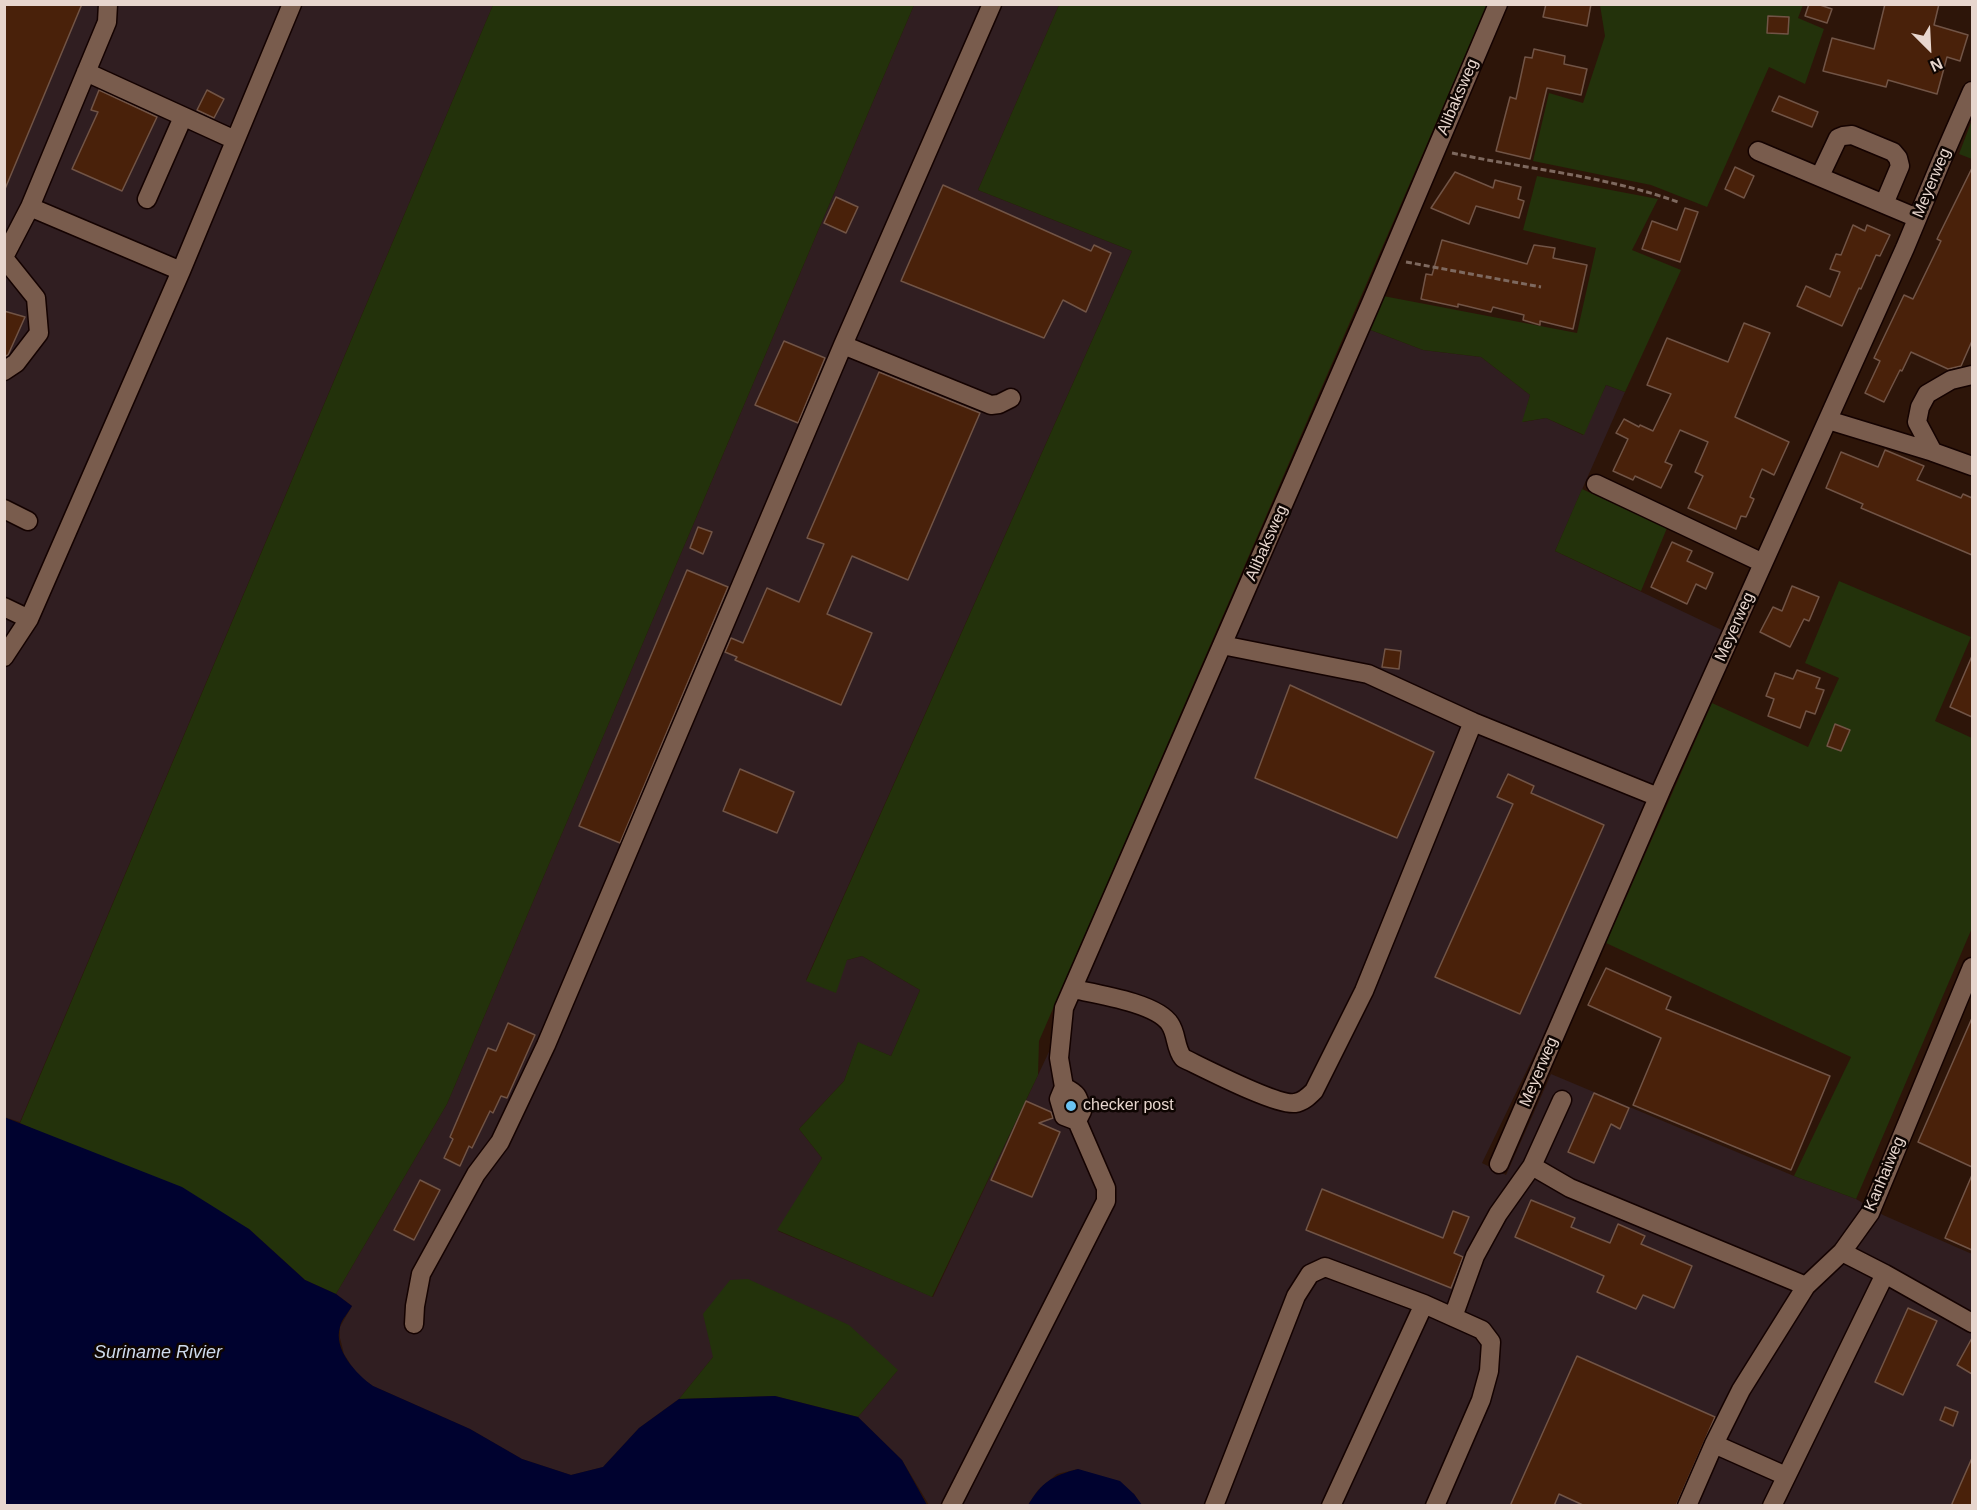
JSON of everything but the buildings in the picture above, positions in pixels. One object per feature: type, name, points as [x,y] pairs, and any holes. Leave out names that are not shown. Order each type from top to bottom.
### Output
[{"type":"street","points":[[4,371],[16,363],[39,333],[36,298],[4,258],[30,207],[107,22],[108,4]]},
{"type":"street","points":[[4,657],[29,619],[181,271],[292,4]]},
{"type":"street","points":[[414,1324],[421,1274],[476,1174],[500,1142],[546,1045],[843,345],[992,4]]},
{"type":"street","name":"Alibaksweg","points":[[1077,1121],[1064,1116],[1059,1099],[1064,1087],[1059,1058],[1064,1008],[1498,4]]},
{"type":"street","points":[[86,72],[235,140]]},
{"type":"street","name":"Meyerweg","points":[[1499,1164],[1658,797],[1905,248],[1972,91]]},
{"type":"street","points":[[147,199],[183,117]]},
{"type":"street","points":[[1820,176],[1838,138],[1843,136],[1852,135],[1893,152],[1900,166],[1884,204]]},
{"type":"street","points":[[1758,151],[1917,218]]},
{"type":"street","points":[[30,207],[181,271]]},
{"type":"street","points":[[843,345],[991,405],[1011,398]]},
{"type":"street","points":[[1934,452],[1917,422],[1920,407],[1927,394],[1951,380],[1972,375]]},
{"type":"street","points":[[1828,420],[1972,466]]},
{"type":"street","points":[[1596,484],[1764,563]]},
{"type":"street","points":[[4,509],[28,522]]},
{"type":"street","points":[[4,607],[29,619]]},
{"type":"street","points":[[1222,645],[1368,674],[1473,722],[1658,797]]},
{"type":"street","points":[[1073,989],[1137,1004],[1160,1014],[1170,1024],[1178,1051],[1184,1058],[1273,1100],[1294,1104],[1305,1099],[1314,1091],[1364,991],[1473,722]]},
{"type":"street","name":"Kanhaiweg","points":[[1687,1506],[1741,1390],[1806,1286],[1842,1252],[1870,1213],[1972,966]]},
{"type":"street","points":[[951,1506],[1106,1201],[1106,1188],[1077,1121],[1082,1111],[1079,1100],[1076,1093],[1064,1087]]},
{"type":"street","points":[[1453,1317],[1474,1256],[1498,1214],[1532,1166],[1562,1100]]},
{"type":"street","points":[[1532,1166],[1570,1188],[1806,1286]]},
{"type":"street","points":[[1842,1252],[1972,1323]]},
{"type":"street","points":[[1214,1506],[1296,1296],[1310,1274],[1325,1267],[1424,1304],[1482,1330],[1491,1342],[1489,1371],[1481,1400],[1435,1506]]},
{"type":"street","points":[[1772,1506],[1885,1274]]},
{"type":"street","points":[[1331,1506],[1424,1304]]},
{"type":"street","points":[[1714,1444],[1786,1476]]},
{"type":"path","points":[[1436,150],[1652,192],[1678,202]]},
{"type":"path","points":[[1390,258],[1541,287]]},
{"type":"shaded area","points":[[4,5],[493,5],[20,1122],[4,1117]]},
{"type":"shaded area","points":[[914,5],[1059,5],[978,190],[1132,251],[806,980],[847,960],[862,956],[920,990],[891,1056],[858,1043],[844,1081],[799,1129],[822,1158],[778,1231],[933,1297],[1143,853],[1368,329],[1423,350],[1481,357],[1530,395],[1523,422],[1546,418],[1583,435],[1606,385],[1625,392],[1555,551],[1726,632],[1542,1039],[1482,1163],[1506,1175],[1551,1074],[1794,1176],[1856,1199],[1883,1215],[1972,1254],[1972,1505],[1142,1506],[1134,1494],[1078,1469],[1057,1474],[1038,1490],[1028,1505],[929,1505],[902,1460],[858,1417],[897,1371],[713,1357],[679,1399],[639,1428],[603,1467],[571,1475],[522,1459],[470,1429],[373,1386],[358,1376],[344,1354],[340,1338],[340,1327],[352,1306],[336,1294],[447,1104]]},
{"type":"green space","points":[[493,5],[914,5],[447,1104],[336,1294],[305,1280],[249,1229],[20,1123]]},
{"type":"green space","points":[[1059,5],[1487,5],[1039,1041],[1038,1075],[932,1297],[777,1230],[822,1158],[799,1129],[844,1081],[858,1042],[891,1056],[920,990],[862,956],[847,960],[836,993],[806,981],[1132,251],[978,190]]},
{"type":"green space","points":[[1600,5],[1803,5],[1798,18],[1824,29],[1805,84],[1769,67],[1707,207],[1651,185],[1533,161],[1549,93],[1583,103],[1605,36]]},
{"type":"green space","points":[[1972,120],[1972,159],[1959,154]]},
{"type":"green space","points":[[1537,176],[1658,199],[1632,250],[1681,270],[1625,392],[1606,385],[1584,435],[1546,418],[1522,422],[1530,395],[1481,357],[1423,350],[1368,329],[1383,296],[1577,333],[1596,248],[1523,230]]},
{"type":"green space","points":[[1582,489],[1667,528],[1641,591],[1555,551]]},
{"type":"green space","points":[[1839,581],[1971,637],[1935,721],[1972,738],[1972,928],[1856,1199],[1794,1176],[1851,1057],[1606,943],[1712,703],[1808,747],[1839,678],[1805,663]]},
{"type":"green space","points":[[748,1279],[849,1325],[898,1370],[858,1417],[775,1396],[679,1399],[713,1357],[703,1314],[730,1280]]},
{"type":"water","name":"Suriname Rivier","points":[[4,1117],[182,1187],[249,1229],[305,1280],[336,1294],[352,1306],[341,1324],[340,1344],[353,1368],[366,1381],[470,1429],[522,1459],[571,1475],[603,1467],[639,1428],[679,1399],[775,1396],[858,1417],[902,1460],[927,1505],[5,1505]]},
{"type":"water","points":[[1078,1469],[1120,1481],[1142,1505],[1028,1505],[1043,1485],[1061,1474]]},
{"type":"place","name":"checker post","points":[[1071,1106]]}]
